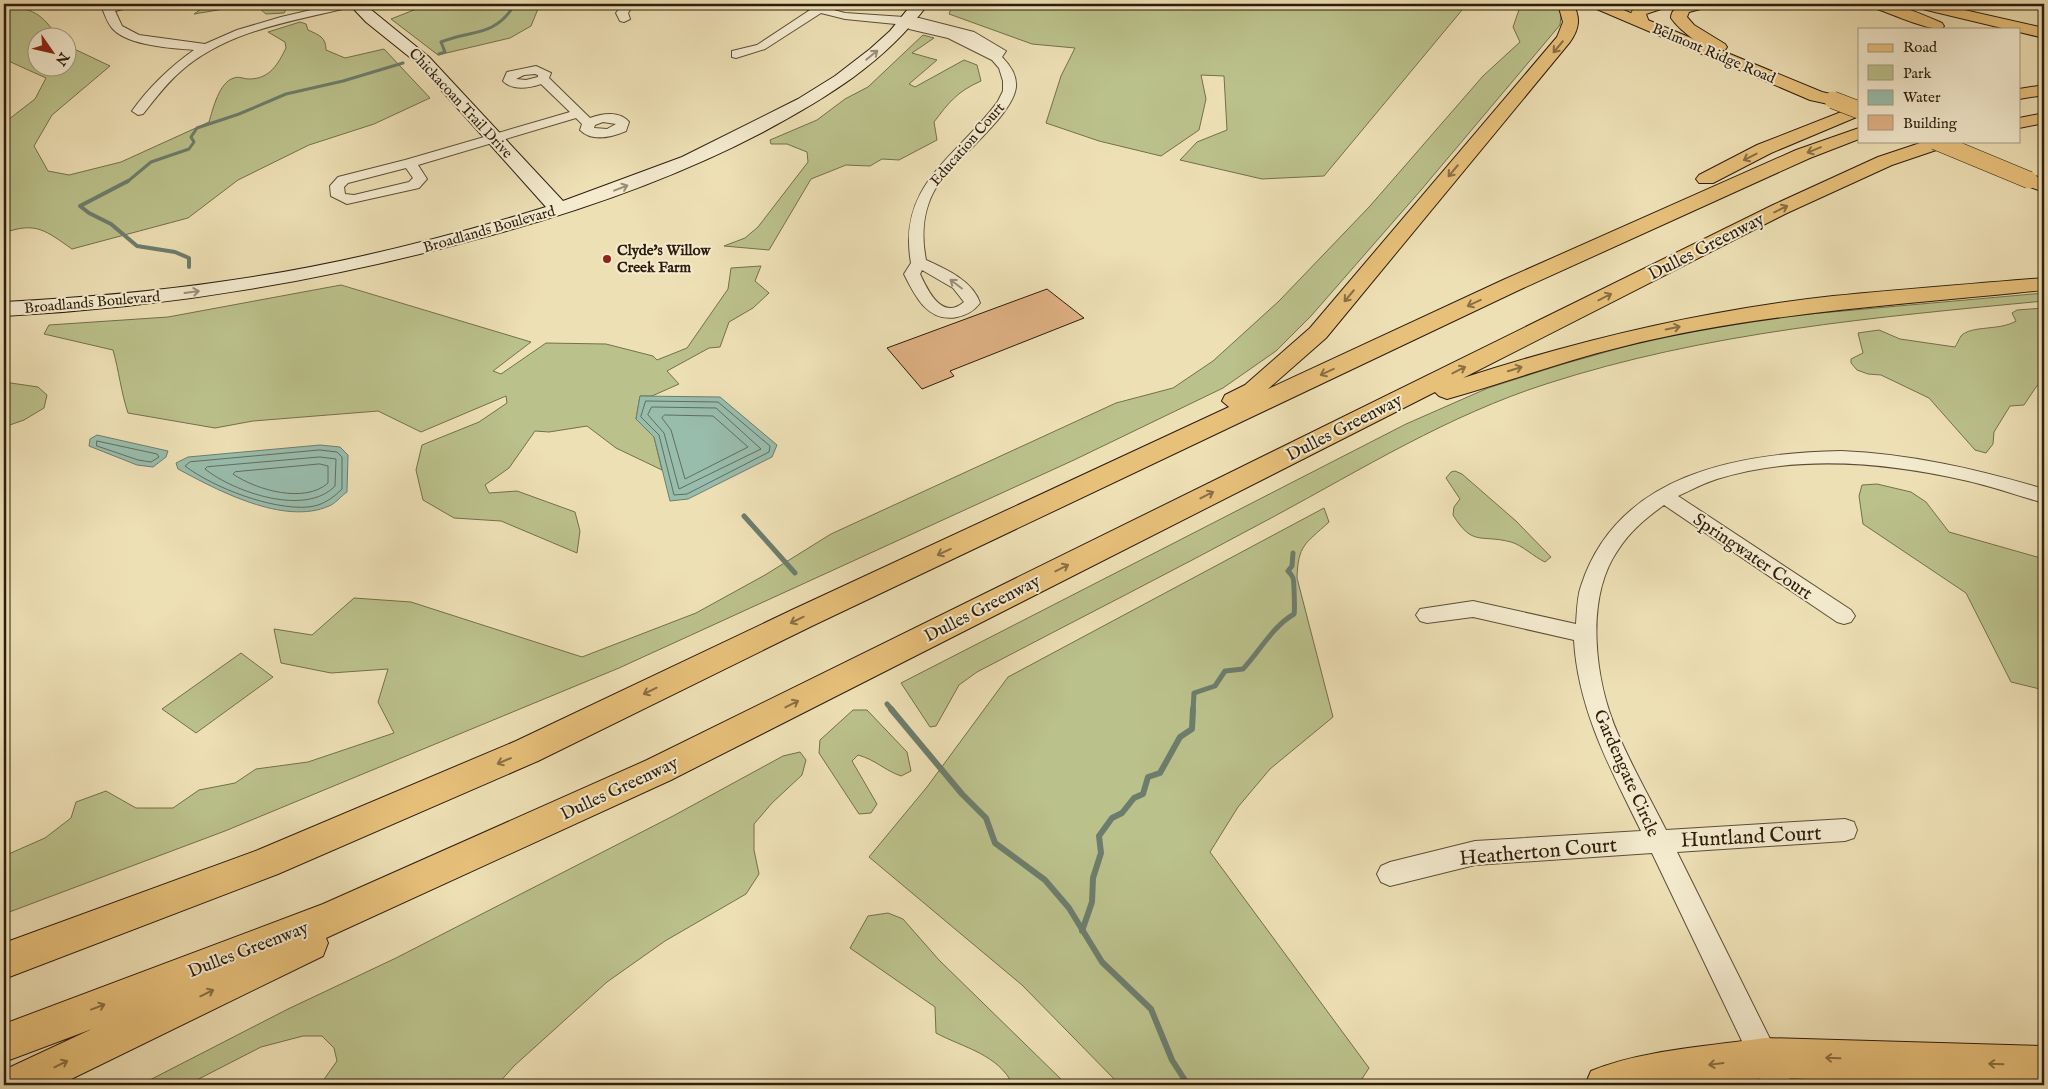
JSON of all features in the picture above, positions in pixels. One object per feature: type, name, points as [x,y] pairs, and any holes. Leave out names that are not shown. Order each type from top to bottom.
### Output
[{"type":"main road","name":"Chickacoan Trail Drive","points":[[356,4],[371,19],[423,60],[554,204]]},
{"type":"main road","name":"Broadlands Boulevard","points":[[4,309],[140,298],[240,285],[424,248],[554,204],[670,169],[780,115],[822,91],[860,65],[893,38],[902,17],[920,4]]},
{"type":"main road","points":[[988,531],[1208,416],[1253,390],[1288,361],[1318,333],[1564,39],[1572,24],[1572,17],[1566,4]]},
{"type":"main road","name":"Belmont Ridge Road","points":[[1597,4],[1638,12],[1822,93],[1833,100]]},
{"type":"main road","points":[[1638,12],[1662,4]]},
{"type":"main road","points":[[1703,4],[1684,9],[1679,14],[1679,18],[1688,28],[1719,47]]},
{"type":"main road","points":[[1876,4],[1909,14],[1939,28]]},
{"type":"main road","points":[[1919,4],[2044,33]]},
{"type":"main road","name":"Belmont Ridge Road","points":[[1638,12],[1816,96],[1858,110]]},
{"type":"main road","points":[[2020,94],[2044,90]]},
{"type":"main road","points":[[1511,285],[1539,263],[1733,165],[1858,110]]},
{"type":"main road","points":[[2020,123],[2044,118]]},
{"type":"main road","points":[[4,961],[266,863],[527,751],[804,617],[1511,285],[1803,154],[1858,133]]},
{"type":"main road","points":[[1937,142],[2037,183]]},
{"type":"main road","name":"Dulles Greenway","points":[[4,1043],[332,918],[659,770],[1851,176],[1942,142]]},
{"type":"main road","name":"Broadlands Boulevard","points":[[4,294],[77,290],[229,273],[322,257],[554,204]]},
{"type":"main road","points":[[1369,415],[1511,370],[1619,340],[1739,316],[1996,277],[2044,264]]},
{"type":"main road","points":[[1832,303],[2044,284]]},
{"type":"main road","points":[[17,1085],[338,929],[579,819],[748,726]]},
{"type":"main road","points":[[1605,1085],[1677,1070],[1772,1072],[2044,1066]]},
{"type":"street","points":[[132,4],[107,6],[118,27],[133,36],[206,48]]},
{"type":"street","points":[[138,111],[172,72],[206,48],[234,35],[270,23],[351,4]]},
{"type":"street","points":[[624,19],[622,13],[629,4]]},
{"type":"street","points":[[799,4],[845,16],[902,17]]},
{"type":"street","points":[[736,54],[761,47],[818,10]]},
{"type":"street","name":"Education Court","points":[[902,17],[970,34],[1000,52],[996,57],[1008,74],[1009,90],[1004,102],[948,162],[929,187],[916,225],[915,243],[919,263]]},
{"type":"street","points":[[543,79],[589,123]]},
{"type":"street","points":[[410,163],[420,179],[414,186],[354,200],[347,200],[338,196],[338,186],[343,180],[410,163],[578,114]]},
{"type":"street","name":"Gardengate Circle","points":[[1772,1072],[1606,734],[1594,696],[1585,634],[1590,590],[1606,552],[1630,520],[1663,495],[1699,477],[1742,465],[1816,457],[1866,459],[1942,469],[2044,496]]},
{"type":"street","name":"Springwater Court","points":[[1663,495],[1844,616]]},
{"type":"street","points":[[1427,614],[1473,609],[1585,634]]},
{"type":"street","name":"Huntland Court","points":[[1658,842],[1845,830]]},
{"type":"street","name":"Heatherton Court","points":[[1390,874],[1475,853],[1658,842]]},
{"type":"green space","points":[[4,4],[36,13],[51,28],[28,28],[28,70],[4,59]]},
{"type":"green space","points":[[221,4],[254,4],[194,14],[201,9]]},
{"type":"green space","points":[[254,4],[289,4],[284,13],[266,14]]},
{"type":"green space","points":[[429,4],[540,4],[531,26],[510,38],[438,55],[391,19]]},
{"type":"green space","points":[[953,4],[1467,4],[1324,176],[1262,179],[1180,160],[1197,142],[1227,130],[1224,76],[1201,75],[1206,99],[1199,130],[1161,156],[1099,141],[1046,123],[1061,76],[1075,48],[1032,44],[949,14]]},
{"type":"green space","points":[[1521,4],[1559,4],[1562,8],[1560,25],[1421,190],[1311,316],[1276,351],[1223,388],[1074,460],[619,668],[225,831],[4,914],[4,856],[45,838],[71,818],[76,802],[106,791],[136,808],[173,808],[199,790],[235,783],[256,769],[308,762],[394,733],[378,702],[388,669],[331,673],[281,663],[274,629],[312,635],[354,598],[411,602],[582,657],[696,613],[765,575],[831,534],[1116,403],[1173,388],[1213,361],[1279,301],[1370,206],[1483,76],[1520,42],[1513,27]]},
{"type":"green space","points":[[300,22],[306,24],[308,30],[323,39],[326,50],[345,58],[384,49],[430,98],[374,124],[309,145],[238,180],[188,218],[72,249],[55,237],[33,228],[24,228],[4,233],[4,123],[35,99],[46,78],[78,78],[78,51],[110,66],[52,115],[34,146],[48,171],[69,175],[121,162],[209,122],[217,97],[224,85],[236,77],[249,79],[263,76],[272,70],[280,60],[286,48],[285,42],[268,32]]},
{"type":"green space","points":[[923,35],[934,38],[912,53],[937,60],[909,84],[915,87],[964,60],[977,65],[981,81],[954,98],[934,122],[937,140],[899,160],[882,159],[870,166],[846,165],[811,179],[769,250],[724,246],[745,238],[758,227],[808,162],[807,152],[787,144],[771,144],[770,140],[817,120],[845,99],[868,87]]},
{"type":"green space","points":[[761,266],[755,281],[769,293],[753,308],[729,322],[720,347],[709,348],[667,371],[679,384],[652,396],[640,396],[636,419],[654,437],[662,470],[616,448],[587,426],[549,432],[535,431],[509,468],[485,485],[489,493],[517,491],[575,512],[580,531],[577,553],[501,521],[454,518],[423,500],[416,470],[422,445],[479,422],[507,403],[506,396],[421,432],[378,411],[253,421],[215,428],[128,413],[113,350],[44,334],[49,325],[168,317],[341,285],[531,342],[493,371],[501,374],[546,343],[606,344],[653,356],[657,360],[687,348],[728,289],[731,268]]},
{"type":"green space","points":[[2044,293],[2044,301],[1918,313],[1730,339],[1606,366],[1546,384],[1475,411],[1406,444],[1236,537],[977,672],[959,685],[936,726],[930,727],[901,683],[1406,424],[1488,388],[1648,340],[1753,319]]},
{"type":"green space","points":[[2044,308],[2044,379],[2024,405],[2010,406],[1994,432],[1993,444],[1986,453],[1975,450],[1929,398],[1881,375],[1868,374],[1857,370],[1851,363],[1851,359],[1863,353],[1858,333],[1879,330],[1900,339],[1955,347],[1961,336],[1972,330],[2002,326],[2016,321],[2012,313],[2017,310]]},
{"type":"green space","points":[[4,382],[38,387],[47,395],[44,408],[24,420],[4,427]]},
{"type":"green space","points":[[1455,471],[1462,474],[1516,521],[1551,557],[1545,562],[1511,542],[1478,538],[1466,532],[1453,515],[1454,507],[1460,499],[1446,478],[1451,472]]},
{"type":"green space","points":[[1877,484],[1911,492],[1926,502],[1949,532],[2044,559],[2044,690],[2011,682],[1966,593],[1863,524],[1859,496],[1862,485]]},
{"type":"green space","points":[[1324,508],[1329,522],[1304,546],[1299,558],[1297,578],[1333,717],[1270,769],[1238,807],[1210,852],[1369,1068],[1358,1085],[1120,1085],[1022,985],[869,857],[927,787],[1008,677]]},
{"type":"green space","points":[[241,653],[273,677],[196,733],[162,709]]},
{"type":"green space","points":[[853,710],[867,710],[907,752],[911,771],[901,776],[858,755],[852,761],[877,804],[871,813],[859,814],[819,753],[820,740]]},
{"type":"green space","points":[[800,752],[806,760],[802,775],[772,803],[754,824],[754,850],[759,874],[746,894],[665,941],[607,982],[514,1066],[497,1085],[320,1085],[337,1061],[334,1048],[322,1036],[303,1036],[261,1047],[187,1085],[140,1085],[288,1009],[396,958],[673,816],[783,756]]},
{"type":"green space","points":[[888,913],[903,919],[939,960],[1067,1085],[1013,1085],[1007,1074],[989,1059],[936,1033],[935,1007],[850,948],[868,916]]},
{"type":"water","points":[[640,396],[720,397],[777,445],[772,457],[688,499],[670,501],[654,437],[636,419]]},
{"type":"water","points":[[97,435],[168,451],[166,457],[153,467],[137,465],[89,446],[90,439]]},
{"type":"water","points":[[320,445],[340,447],[348,455],[347,492],[331,505],[311,511],[292,512],[251,503],[178,469],[176,463],[188,457]]},
{"type":"building","points":[[1047,289],[1084,318],[950,371],[954,376],[922,389],[887,348]]},
{"type":"waterway","points":[[439,54],[445,52],[441,42],[481,31],[498,23],[506,17],[513,7],[508,4]]},
{"type":"waterway","points":[[127,182],[151,162],[189,149],[194,142],[191,137],[197,128],[239,114],[286,94],[343,81],[403,63]]},
{"type":"waterway","points":[[128,181],[80,206],[89,213],[111,224],[137,246],[175,252],[189,258],[189,267]]},
{"type":"waterway","points":[[744,516],[795,573]]},
{"type":"waterway","points":[[1193,711],[1194,693],[1215,686],[1225,671],[1243,669],[1273,632],[1294,614],[1293,580],[1288,571],[1292,566],[1293,553]]},
{"type":"waterway","points":[[887,704],[893,711]]},
{"type":"waterway","points":[[891,709],[962,794],[986,818],[995,843],[1045,880],[1069,908],[1082,930]]},
{"type":"waterway","points":[[1082,930],[1092,902],[1093,878],[1101,853],[1099,836],[1112,818],[1122,813],[1134,798],[1143,794],[1148,777],[1160,773],[1180,737],[1192,729],[1193,709]]},
{"type":"waterway","points":[[1082,930],[1102,962],[1151,1009],[1172,1060],[1188,1085]]},
{"type":"place","name":"Clyde's Willow Creek Farm","points":[[607,259]]}]
